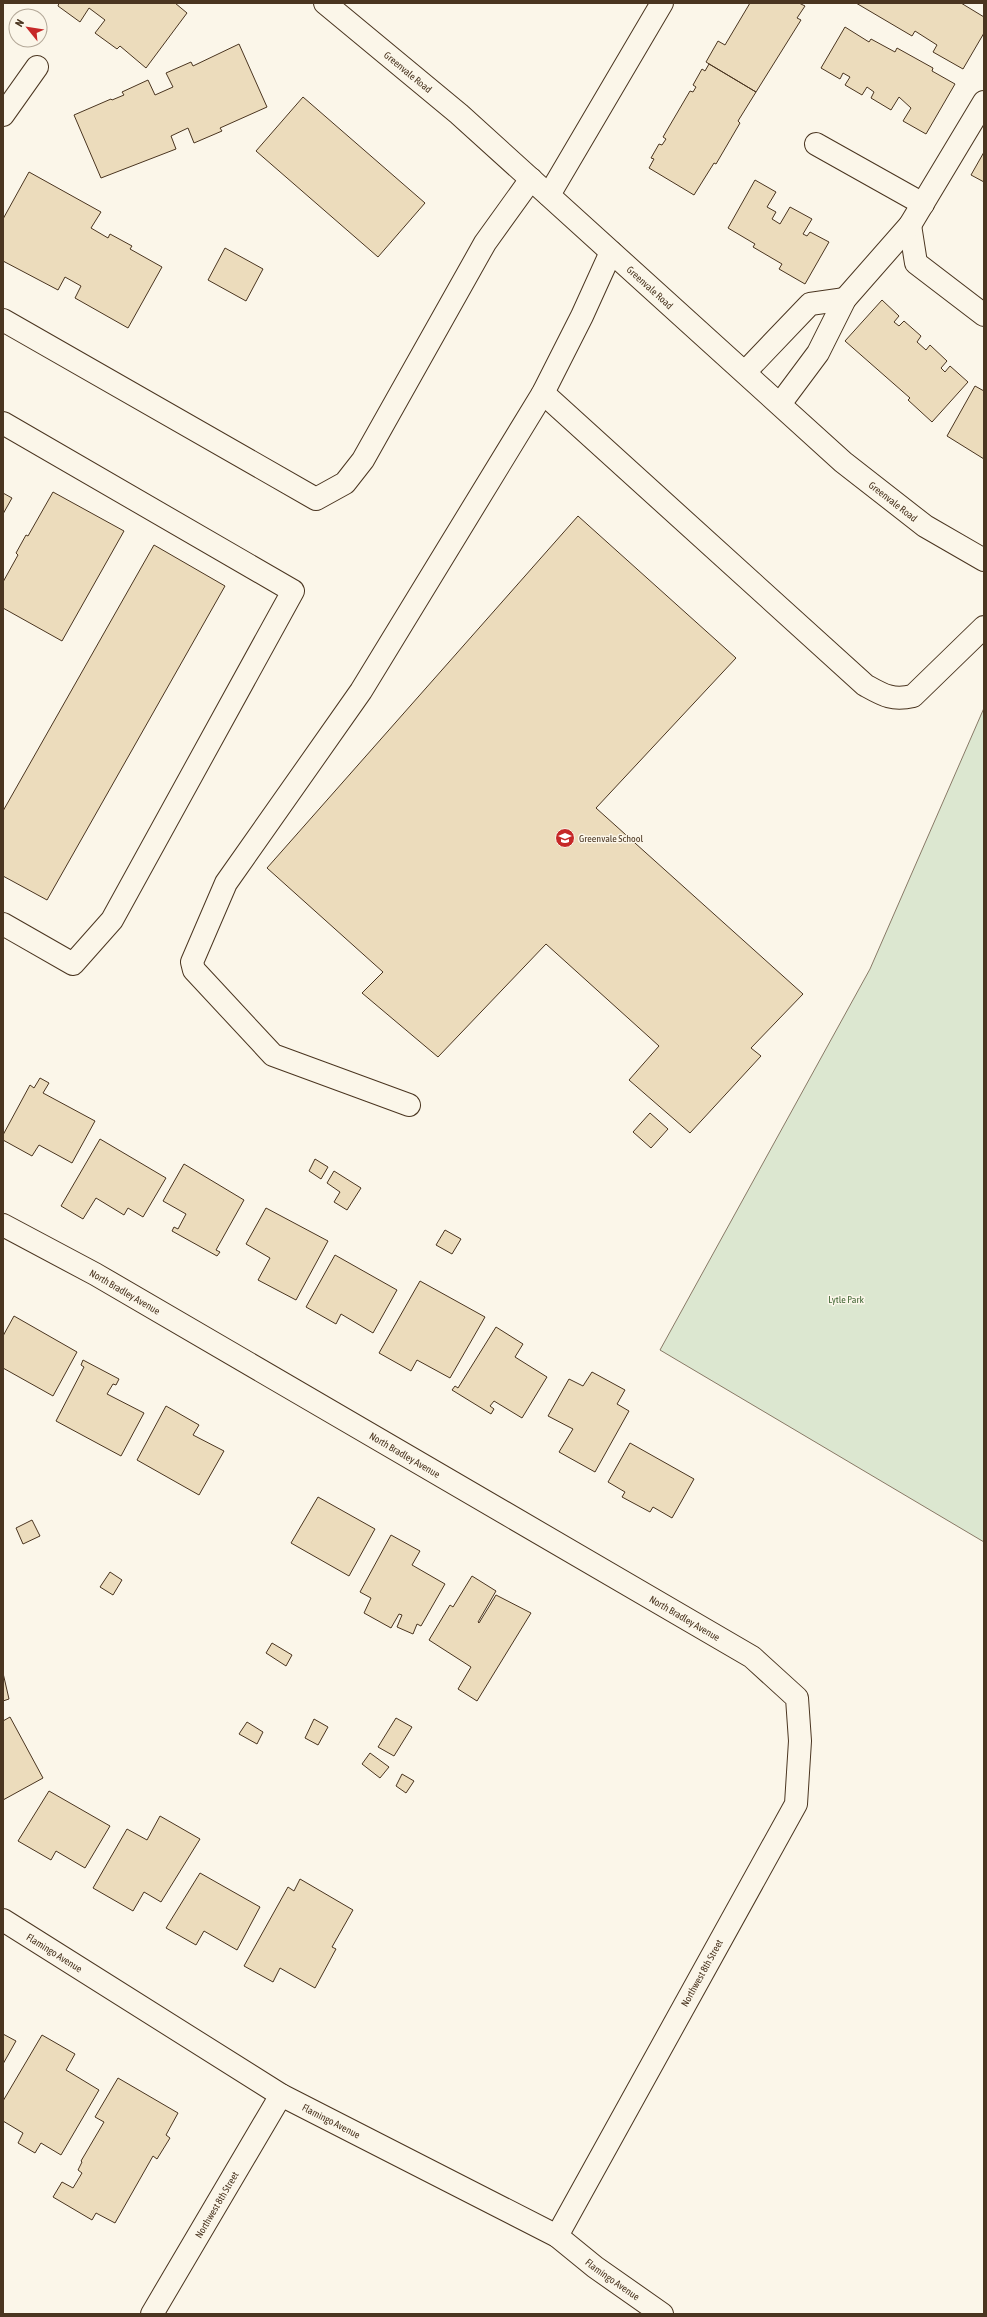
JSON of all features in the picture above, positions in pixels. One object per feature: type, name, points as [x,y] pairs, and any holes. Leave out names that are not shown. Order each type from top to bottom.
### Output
[{"type":"street","name":"Greenvale Road","points":[[325,3],[453,109],[843,462],[925,526],[984,560]]},
{"type":"street","points":[[548,195],[662,3]]},
{"type":"street","points":[[3,115],[37,67]]},
{"type":"street","points":[[780,404],[818,353],[845,299],[910,225],[984,102]]},
{"type":"street","points":[[816,144],[923,204]]},
{"type":"street","points":[[3,320],[316,499],[345,483],[363,460],[485,243],[531,179]]},
{"type":"street","points":[[910,225],[916,263],[984,315]]},
{"type":"street","points":[[409,1105],[274,1055],[194,970],[192,962],[226,883],[361,691],[543,393],[582,316],[611,252]]},
{"type":"street","points":[[745,372],[810,304],[845,299]]},
{"type":"street","points":[[543,393],[865,685],[883,695],[898,699],[913,696],[984,627]]},
{"type":"street","points":[[3,423],[293,591],[112,920],[73,964],[3,924]]},
{"type":"street","name":"North Bradley Avenue","points":[[3,1225],[115,1286],[752,1657],[797,1698]]},
{"type":"street","name":"Northwest 8th Street","points":[[557,2236],[796,1804],[800,1741],[797,1698]]},
{"type":"street","name":"Flamingo Avenue","points":[[3,1920],[281,2095],[557,2236],[594,2267],[662,2314]]},
{"type":"street","name":"Northwest 8th Street","points":[[152,2314],[281,2095]]},
{"type":"green space","name":"Lytle Park","points":[[984,708],[984,1542],[660,1350],[870,969]]},
{"type":"building","points":[[59,3],[175,3],[187,13],[146,68],[120,46],[117,49],[95,33],[105,20],[89,8],[80,22],[58,6]]},
{"type":"building","points":[[750,3],[799,3],[805,6],[797,18],[801,20],[756,92],[706,62],[718,41],[725,45]]},
{"type":"building","points":[[856,3],[961,3],[984,17],[984,33],[963,69],[933,52],[937,45],[915,31],[912,36]]},
{"type":"building","points":[[845,27],[869,42],[871,39],[895,52],[897,48],[933,68],[932,71],[955,84],[926,134],[903,121],[911,108],[899,97],[891,110],[871,98],[874,92],[867,87],[862,95],[845,85],[850,77],[843,73],[840,79],[821,68]]},
{"type":"building","points":[[239,44],[267,107],[220,128],[222,131],[194,143],[188,128],[171,136],[176,149],[101,178],[74,115],[124,95],[122,92],[148,80],[155,95],[173,87],[166,73],[191,62],[193,66]]},
{"type":"building","points":[[709,64],[756,92],[738,121],[740,123],[716,164],[714,163],[694,195],[649,168],[654,159],[651,158],[659,144],[662,145],[666,139],[663,137],[690,91],[693,92],[696,87],[693,85],[702,69],[705,71]]},
{"type":"building","points":[[303,97],[425,203],[378,257],[256,151]]},
{"type":"building","points":[[984,152],[984,182],[971,175]]},
{"type":"building","points":[[29,172],[101,212],[91,228],[108,238],[110,234],[132,246],[130,249],[162,267],[128,328],[75,298],[81,286],[65,277],[58,290],[3,261],[3,219]]},
{"type":"building","points":[[755,180],[776,192],[767,207],[776,212],[772,219],[780,224],[790,207],[812,219],[803,234],[807,236],[810,232],[829,242],[805,284],[779,269],[782,264],[753,247],[755,244],[728,228]]},
{"type":"building","points":[[225,248],[263,269],[246,301],[208,280]]},
{"type":"building","points":[[882,300],[899,316],[894,322],[899,326],[904,321],[921,336],[917,342],[926,350],[930,345],[947,361],[941,368],[945,372],[950,366],[968,382],[932,422],[908,400],[910,398],[845,341]]},
{"type":"building","points":[[975,386],[984,391],[984,459],[947,436]]},
{"type":"building","points":[[53,492],[124,531],[62,641],[3,608],[3,582],[18,555],[16,553],[26,535],[28,536]]},
{"type":"building","points":[[3,493],[12,498],[3,514]]},
{"type":"building","points":[[578,516],[736,658],[596,808],[803,994],[751,1048],[761,1056],[690,1133],[629,1080],[659,1046],[546,944],[438,1057],[362,993],[383,972],[267,868]]},
{"type":"building","points":[[154,545],[225,586],[47,900],[3,876],[3,811]]},
{"type":"building","points":[[40,1078],[49,1083],[43,1093],[95,1121],[72,1163],[39,1145],[32,1156],[3,1140],[3,1135],[30,1085],[34,1088]]},
{"type":"building","points":[[650,1113],[668,1129],[651,1148],[633,1132]]},
{"type":"building","points":[[100,1139],[166,1178],[143,1217],[128,1208],[124,1215],[96,1198],[83,1219],[61,1206]]},
{"type":"building","points":[[315,1159],[328,1167],[321,1179],[309,1171]]},
{"type":"building","points":[[184,1164],[244,1200],[216,1250],[220,1252],[217,1256],[172,1231],[174,1227],[178,1229],[186,1214],[163,1201]]},
{"type":"building","points":[[334,1171],[361,1188],[347,1210],[334,1202],[340,1192],[327,1183]]},
{"type":"building","points":[[266,1208],[328,1241],[296,1300],[258,1280],[270,1258],[246,1244]]},
{"type":"building","points":[[445,1230],[461,1239],[452,1254],[436,1245]]},
{"type":"building","points":[[335,1255],[397,1290],[373,1333],[341,1314],[336,1324],[306,1307]]},
{"type":"building","points":[[420,1281],[485,1317],[450,1378],[417,1360],[411,1371],[379,1353]]},
{"type":"building","points":[[14,1316],[77,1352],[53,1396],[3,1368],[3,1336]]},
{"type":"building","points":[[496,1327],[523,1344],[515,1357],[547,1377],[522,1418],[494,1401],[490,1406],[494,1409],[491,1414],[452,1390],[455,1386],[458,1388]]},
{"type":"building","points":[[83,1360],[119,1379],[116,1385],[113,1384],[107,1394],[144,1413],[121,1456],[56,1421],[84,1367],[81,1365]]},
{"type":"building","points":[[592,1372],[625,1390],[617,1404],[629,1411],[595,1472],[559,1452],[573,1429],[548,1416],[569,1379],[583,1386]]},
{"type":"building","points":[[166,1406],[199,1425],[193,1435],[224,1451],[199,1495],[137,1460]]},
{"type":"building","points":[[630,1443],[694,1479],[672,1518],[653,1507],[650,1512],[622,1497],[625,1492],[608,1482]]},
{"type":"building","points":[[318,1497],[375,1529],[349,1576],[291,1543]]},
{"type":"building","points":[[32,1520],[40,1536],[23,1544],[16,1528]]},
{"type":"building","points":[[391,1535],[420,1551],[412,1565],[445,1584],[421,1626],[417,1624],[413,1634],[397,1627],[402,1615],[399,1614],[391,1628],[364,1613],[371,1598],[360,1592]]},
{"type":"building","points":[[110,1572],[122,1580],[113,1595],[100,1587]]},
{"type":"building","points":[[472,1576],[496,1591],[478,1622],[479,1623],[496,1595],[531,1613],[477,1701],[458,1689],[471,1667],[429,1640],[450,1605],[453,1607]]},
{"type":"building","points":[[272,1643],[292,1655],[286,1666],[266,1653]]},
{"type":"building","points":[[3,1673],[9,1699],[3,1701]]},
{"type":"building","points":[[10,1717],[43,1778],[3,1800],[3,1721]]},
{"type":"building","points":[[396,1718],[412,1727],[394,1756],[378,1747]]},
{"type":"building","points":[[314,1719],[328,1727],[318,1745],[305,1738]]},
{"type":"building","points":[[247,1722],[263,1732],[257,1744],[239,1734]]},
{"type":"building","points":[[370,1753],[389,1767],[380,1778],[362,1764]]},
{"type":"building","points":[[402,1774],[414,1781],[406,1793],[396,1786]]},
{"type":"building","points":[[49,1791],[110,1826],[85,1868],[56,1851],[51,1860],[18,1841]]},
{"type":"building","points":[[160,1816],[200,1839],[161,1902],[144,1892],[133,1911],[93,1888],[127,1829],[147,1840]]},
{"type":"building","points":[[200,1873],[260,1907],[237,1950],[204,1931],[196,1945],[166,1928]]},
{"type":"building","points":[[300,1879],[353,1910],[332,1947],[336,1949],[315,1988],[280,1968],[273,1982],[244,1966],[288,1887],[294,1891]]},
{"type":"building","points":[[3,2034],[16,2041],[3,2064]]},
{"type":"building","points":[[42,2035],[75,2054],[66,2070],[99,2090],[61,2155],[41,2143],[35,2153],[18,2143],[23,2133],[3,2121],[3,2101]]},
{"type":"building","points":[[118,2078],[178,2113],[166,2135],[170,2138],[157,2159],[153,2156],[115,2223],[96,2213],[92,2220],[53,2197],[62,2182],[73,2188],[82,2173],[78,2170],[82,2162],[81,2161],[104,2122],[95,2117]]},
{"type":"place","name":"Greenvale School","points":[[565,838]]}]
